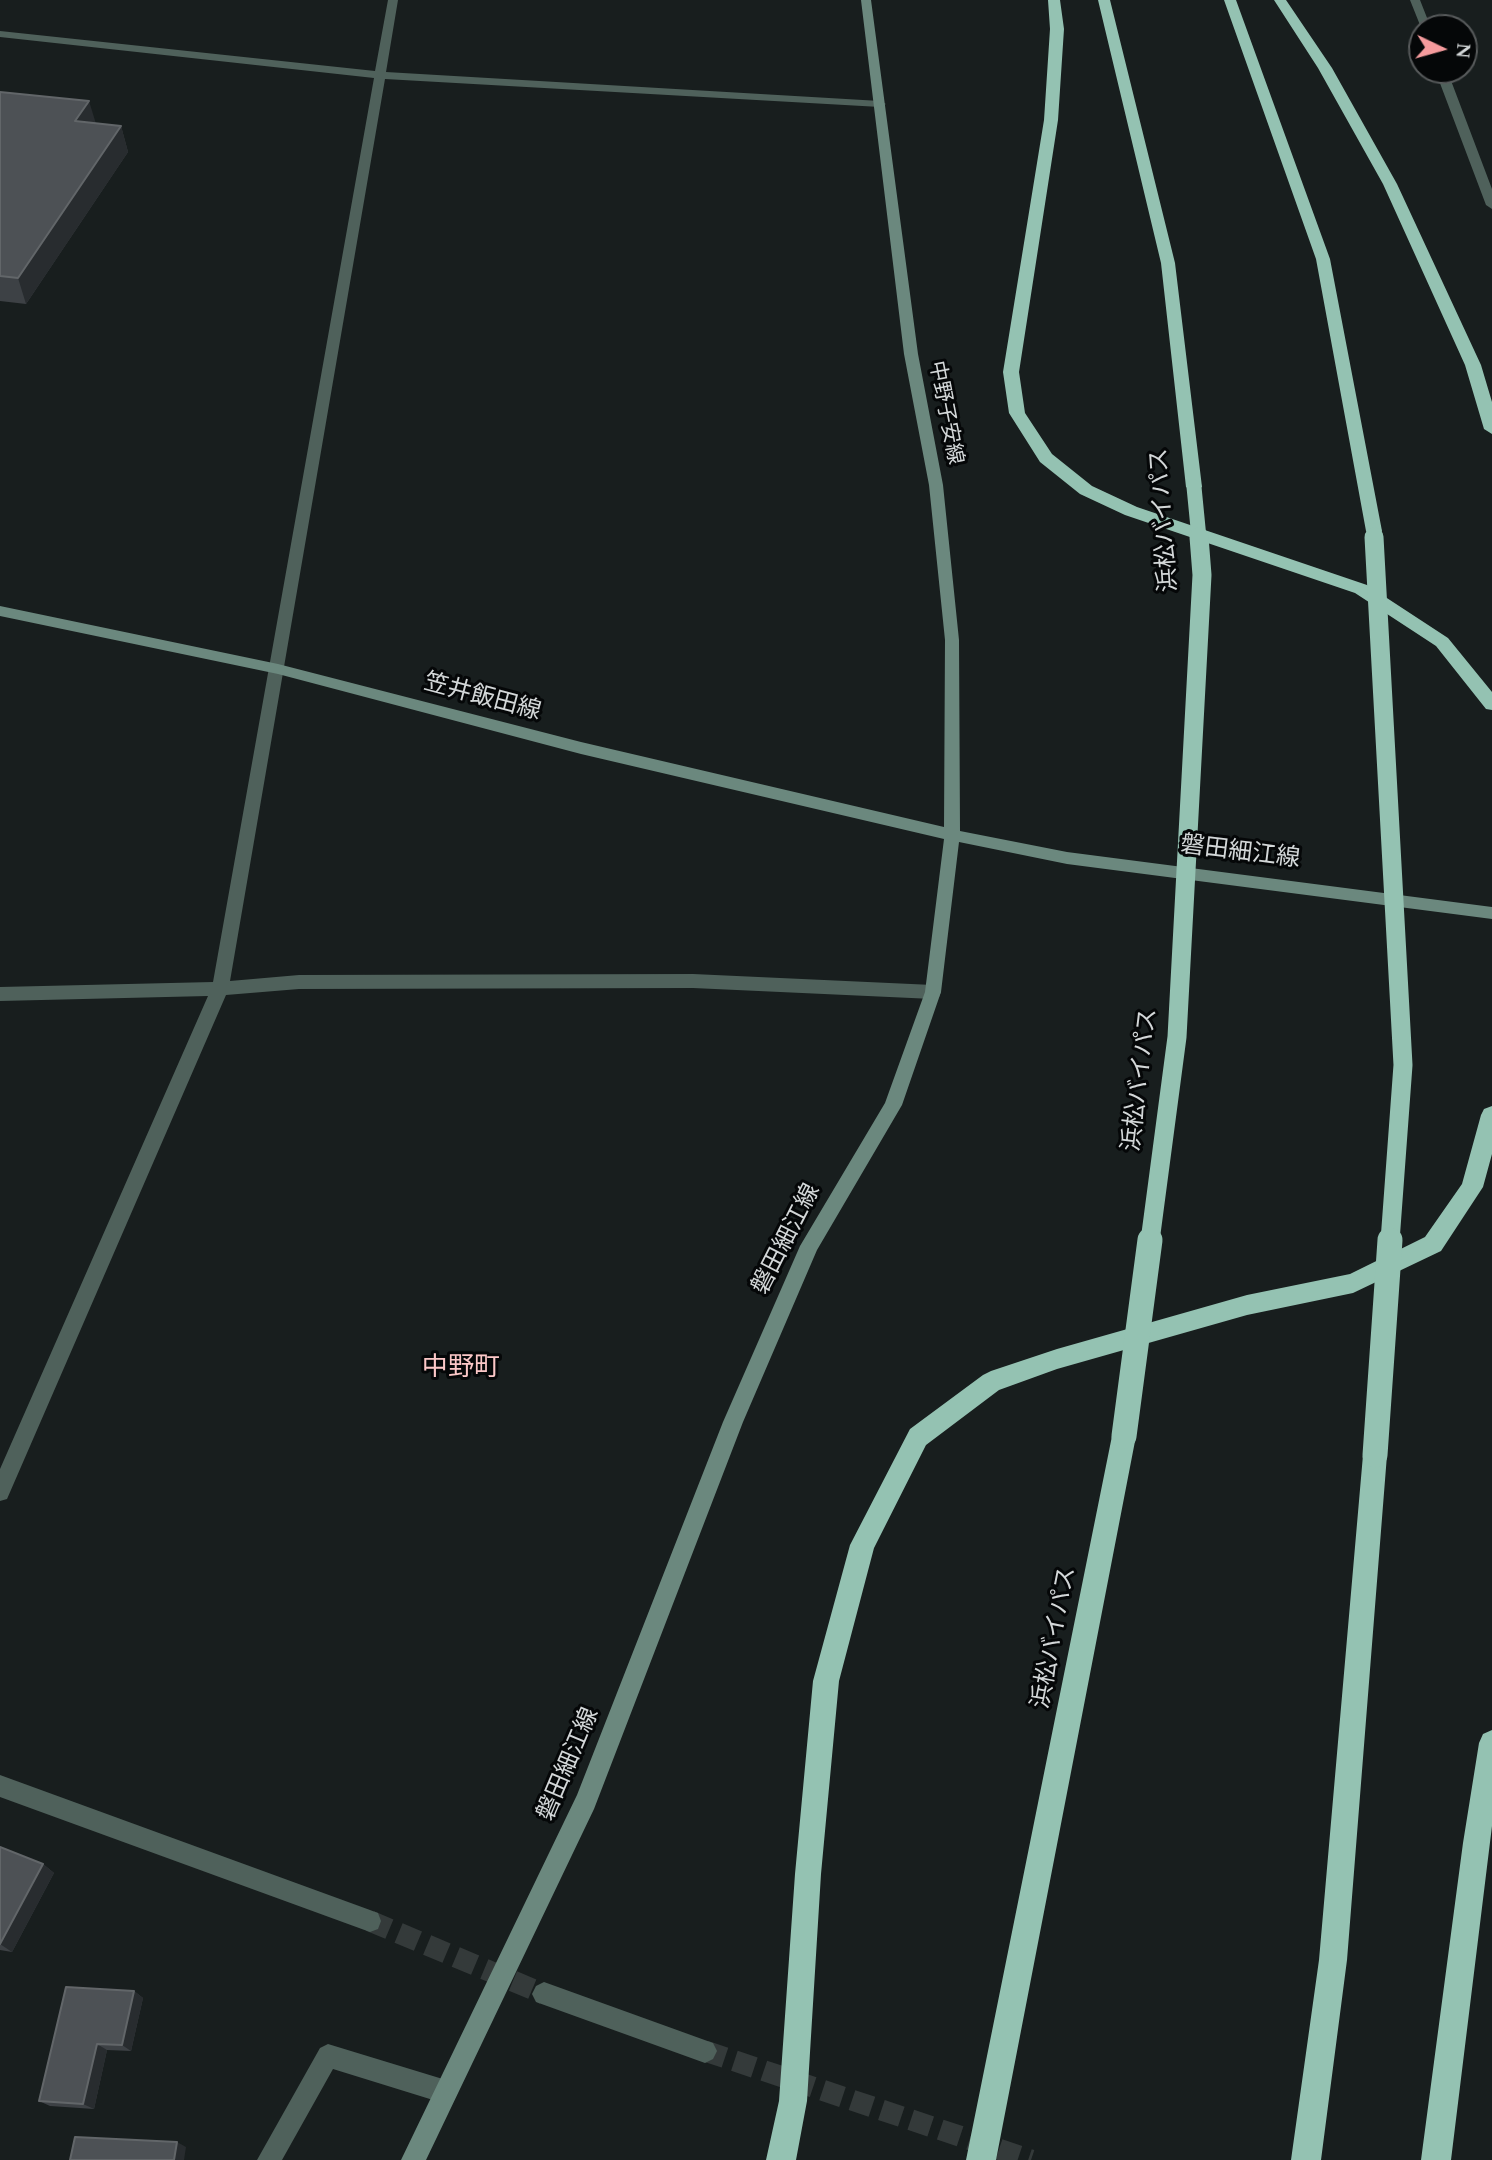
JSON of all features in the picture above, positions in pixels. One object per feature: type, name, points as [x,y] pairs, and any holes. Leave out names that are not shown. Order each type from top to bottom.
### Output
[{"type":"highway","points":[[1054,0],[1057,29],[1051,120],[1012,372],[1017,413],[1046,458],[1086,490],[1131,511],[1361,589],[1442,642],[1492,704]]},
{"type":"highway","name":"浜松バイパス","points":[[981,2160],[1124,1436],[1177,1037],[1202,575],[1167,263],[1104,0]]},
{"type":"highway","points":[[1230,0],[1323,259],[1374,531],[1403,1066],[1375,1455],[1333,1960],[1306,2160]]},
{"type":"highway","points":[[1280,0],[1325,68],[1390,184],[1473,365],[1492,429]]},
{"type":"highway","points":[[781,2160],[793,2101],[808,1874],[826,1681],[862,1545],[918,1437],[991,1382],[1057,1359],[1247,1305],[1353,1283],[1433,1244],[1472,1187],[1492,1115]]},
{"type":"highway","points":[[1436,2160],[1492,1742]]},
{"type":"main road","name":"中野子安線","points":[[866,0],[911,354],[936,485],[953,640],[952,835]]},
{"type":"main road","name":"笠井飯田線","points":[[0,611],[278,669],[580,748],[952,835]]},
{"type":"main road","name":"磐田細江線","points":[[413,2160],[586,1801],[733,1422],[809,1246],[893,1105],[933,992],[952,835],[1067,858],[1492,913]]},
{"type":"street","points":[[0,1492],[220,989],[393,0]]},
{"type":"street","points":[[0,34],[380,75],[880,104]]},
{"type":"street","points":[[1446,84],[1492,205]]},
{"type":"street","points":[[1476,163],[1492,163]]},
{"type":"street","points":[[0,994],[220,989],[299,982],[693,981],[933,992]]},
{"type":"street","points":[[0,1786],[370,1921]]},
{"type":"street","points":[[544,1994],[705,2051]]},
{"type":"street","points":[[269,2160],[328,2056],[446,2092]]},
{"type":"building","points":[[0,92],[89,101],[75,121],[121,126],[18,278],[0,276]]},
{"type":"building","points":[[0,1847],[43,1864],[0,1944]]},
{"type":"building","points":[[66,1987],[134,1991],[122,2045],[97,2044],[83,2104],[39,2101]]},
{"type":"building","points":[[75,2137],[177,2142],[174,2160],[70,2160]]},
{"type":"tunnel","points":[[370,1921],[544,1994]]},
{"type":"tunnel","points":[[705,2051],[1031,2160]]},
{"type":"district","name":"中野町","points":[[461,1370]]}]
